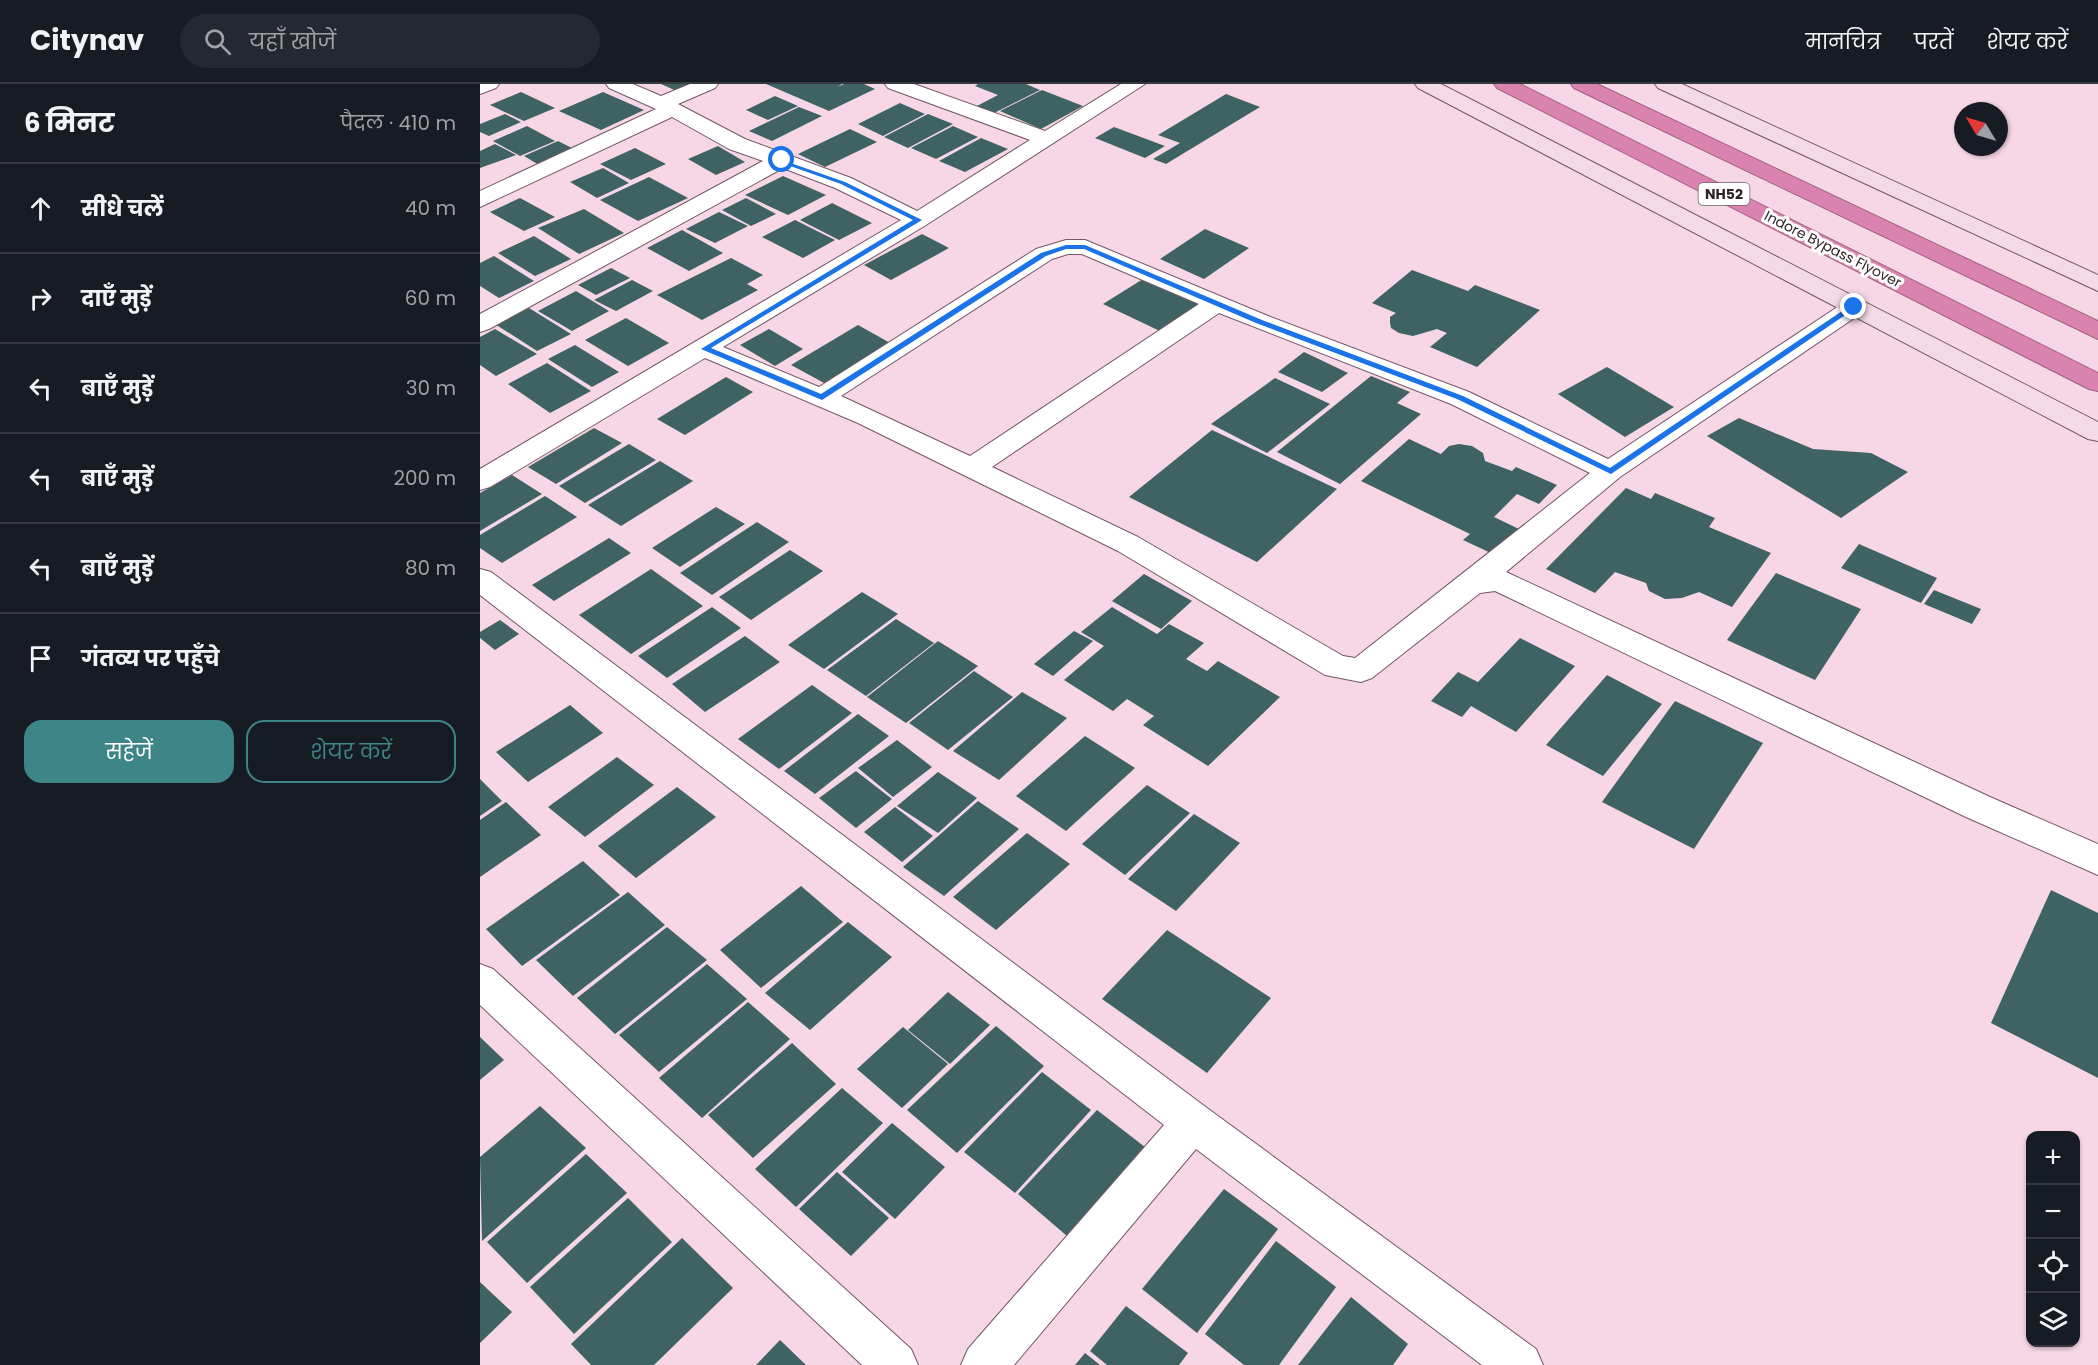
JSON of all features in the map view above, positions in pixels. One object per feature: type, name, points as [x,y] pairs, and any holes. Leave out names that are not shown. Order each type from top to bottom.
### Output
[{"type":"highway","name":"Indore Bypass Flyover","points":[[1504,84],[2098,383]]},
{"type":"highway","name":"NH52","points":[[1581,84],[2098,331]]},
{"type":"street","points":[[480,88],[489,84]]},
{"type":"street","points":[[616,84],[667,106],[737,144],[843,183],[918,220]]},
{"type":"street","points":[[480,200],[708,84]]},
{"type":"street","points":[[895,84],[1047,139]]},
{"type":"street","points":[[480,481],[918,220],[1135,84]]},
{"type":"street","points":[[1425,84],[2098,433]]},
{"type":"street","points":[[1665,84],[2098,284]]},
{"type":"street","points":[[480,324],[782,160]]},
{"type":"street","points":[[822,398],[1044,254],[1066,247],[1085,247],[1217,303],[1460,398],[1611,471]]},
{"type":"street","points":[[971,468],[1217,303]]},
{"type":"street","points":[[705,349],[822,398],[1128,544],[1336,667],[1361,670],[1472,584],[1611,471],[1854,307]]},
{"type":"street","points":[[480,579],[1193,1122],[1520,1365]]},
{"type":"street","points":[[1472,584],[1498,580],[1515,586],[1978,807],[2098,860]]},
{"type":"street","points":[[480,981],[895,1365]]},
{"type":"street","points":[[984,1365],[1193,1122]]},
{"type":"building","points":[[661,84],[701,84],[681,93]]},
{"type":"building","points":[[766,84],[842,84],[837,87],[844,84],[864,84],[875,89],[829,111]]},
{"type":"building","points":[[978,84],[1026,84],[1040,90],[994,113],[977,106],[998,95],[975,86]]},
{"type":"building","points":[[1042,90],[1083,106],[1041,129],[1000,111]]},
{"type":"building","points":[[521,92],[555,108],[524,121],[490,105]]},
{"type":"building","points":[[603,92],[644,110],[601,130],[559,111]]},
{"type":"building","points":[[1226,94],[1260,107],[1166,164],[1153,159],[1180,143],[1158,135]]},
{"type":"building","points":[[775,96],[798,106],[768,120],[746,110]]},
{"type":"building","points":[[900,103],[925,114],[883,136],[858,124]]},
{"type":"building","points":[[799,107],[822,116],[772,141],[749,131]]},
{"type":"building","points":[[505,114],[521,122],[489,136],[480,132],[480,124]]},
{"type":"building","points":[[928,114],[953,124],[908,148],[884,137]]},
{"type":"building","points":[[527,126],[555,141],[520,156],[493,141]]},
{"type":"building","points":[[953,126],[978,137],[936,159],[911,148]]},
{"type":"building","points":[[1114,127],[1165,146],[1145,158],[1095,138]]},
{"type":"building","points":[[850,129],[877,142],[825,167],[798,154]]},
{"type":"building","points":[[981,138],[1008,149],[965,172],[939,161]]},
{"type":"building","points":[[558,141],[574,149],[539,165],[524,156]]},
{"type":"building","points":[[495,144],[516,155],[480,168],[480,151]]},
{"type":"building","points":[[718,146],[745,162],[716,175],[688,159]]},
{"type":"building","points":[[635,148],[666,164],[631,180],[600,164]]},
{"type":"building","points":[[603,168],[629,183],[597,198],[570,182]]},
{"type":"building","points":[[783,176],[826,195],[788,215],[745,195]]},
{"type":"building","points":[[649,177],[688,198],[638,221],[600,200]]},
{"type":"building","points":[[520,198],[555,217],[524,231],[490,212]]},
{"type":"building","points":[[746,198],[776,214],[751,226],[722,210]]},
{"type":"building","points":[[832,203],[872,223],[839,240],[800,220]]},
{"type":"building","points":[[584,209],[624,233],[579,254],[538,228]]},
{"type":"building","points":[[719,212],[748,226],[715,243],[686,229]]},
{"type":"building","points":[[795,220],[835,240],[803,258],[762,237]]},
{"type":"building","points":[[1205,229],[1249,248],[1204,279],[1160,259]]},
{"type":"building","points":[[682,230],[723,253],[689,271],[647,248]]},
{"type":"building","points":[[922,234],[949,248],[891,280],[864,265]]},
{"type":"building","points":[[534,236],[571,259],[535,276],[498,253]]},
{"type":"building","points":[[494,256],[534,281],[499,298],[480,286],[480,263]]},
{"type":"building","points":[[731,258],[763,275],[747,284],[758,290],[702,320],[657,295]]},
{"type":"building","points":[[611,268],[630,278],[596,295],[578,285]]},
{"type":"building","points":[[1412,270],[1468,291],[1475,285],[1540,310],[1477,367],[1430,347],[1447,333],[1437,329],[1413,336],[1399,333],[1391,328],[1390,323],[1390,317],[1396,313],[1372,303]]},
{"type":"building","points":[[1143,279],[1201,305],[1162,332],[1103,304]]},
{"type":"building","points":[[632,280],[653,291],[616,311],[594,300]]},
{"type":"building","points":[[576,291],[609,311],[572,331],[538,311]]},
{"type":"building","points":[[529,308],[571,334],[537,351],[495,324]]},
{"type":"building","points":[[626,318],[669,343],[628,366],[585,340]]},
{"type":"building","points":[[858,325],[892,344],[826,384],[791,365]]},
{"type":"building","points":[[495,329],[537,354],[496,376],[480,365],[480,337]]},
{"type":"building","points":[[769,329],[803,349],[775,366],[740,345]]},
{"type":"building","points":[[575,345],[619,372],[592,387],[548,359]]},
{"type":"building","points":[[1304,352],[1348,373],[1322,392],[1278,372]]},
{"type":"building","points":[[547,363],[591,391],[550,413],[508,384]]},
{"type":"building","points":[[1607,367],[1674,407],[1625,437],[1558,394]]},
{"type":"building","points":[[1371,376],[1410,392],[1397,403],[1421,414],[1340,484],[1277,452]]},
{"type":"building","points":[[726,377],[753,392],[685,435],[657,419]]},
{"type":"building","points":[[1275,378],[1330,404],[1267,453],[1211,424]]},
{"type":"building","points":[[1739,418],[1813,449],[1871,453],[1908,472],[1841,518],[1707,436]]},
{"type":"building","points":[[594,428],[622,443],[556,484],[528,467]]},
{"type":"building","points":[[1212,430],[1337,489],[1257,562],[1129,497]]},
{"type":"building","points":[[1409,439],[1441,454],[1449,446],[1459,444],[1472,446],[1483,453],[1485,461],[1512,471],[1516,467],[1557,485],[1539,504],[1517,494],[1494,517],[1521,530],[1495,555],[1463,540],[1470,534],[1361,481]]},
{"type":"building","points":[[629,444],[656,460],[585,503],[559,486]]},
{"type":"building","points":[[660,461],[693,481],[621,526],[588,505]]},
{"type":"building","points":[[512,475],[542,494],[480,531],[480,493]]},
{"type":"building","points":[[1626,488],[1651,499],[1655,493],[1715,518],[1709,527],[1771,553],[1732,607],[1699,592],[1682,598],[1665,599],[1649,591],[1646,583],[1615,572],[1595,593],[1546,569]]},
{"type":"building","points":[[545,496],[577,517],[502,563],[480,548],[480,535]]},
{"type":"building","points":[[716,507],[745,524],[680,567],[652,548]]},
{"type":"building","points":[[757,522],[789,542],[712,595],[680,573]]},
{"type":"building","points":[[609,538],[631,553],[554,601],[532,585]]},
{"type":"building","points":[[1859,544],[1937,578],[1921,603],[1841,568]]},
{"type":"building","points":[[790,550],[823,571],[751,620],[719,597]]},
{"type":"building","points":[[651,569],[703,606],[631,654],[579,615]]},
{"type":"building","points":[[1776,573],[1861,609],[1815,680],[1727,640]]},
{"type":"building","points":[[1144,574],[1192,601],[1161,629],[1112,601]]},
{"type":"building","points":[[1934,590],[1981,609],[1972,624],[1924,604]]},
{"type":"building","points":[[862,592],[898,614],[824,669],[788,645]]},
{"type":"building","points":[[712,607],[741,628],[667,678],[638,656]]},
{"type":"building","points":[[1112,607],[1157,634],[1169,624],[1204,643],[1186,659],[1207,671],[1218,661],[1280,697],[1208,766],[1143,725],[1154,716],[1127,699],[1113,711],[1064,680],[1104,646],[1081,632]]},
{"type":"building","points":[[896,619],[934,643],[866,696],[827,670]]},
{"type":"building","points":[[500,620],[519,634],[495,650],[480,638],[480,632]]},
{"type":"building","points":[[1074,631],[1093,641],[1053,676],[1034,664]]},
{"type":"building","points":[[745,636],[780,662],[705,712],[672,684]]},
{"type":"building","points":[[1520,638],[1575,666],[1516,732],[1471,706],[1462,717],[1431,701],[1458,672],[1478,682]]},
{"type":"building","points":[[938,641],[978,666],[906,723],[867,697]]},
{"type":"building","points":[[974,671],[1013,697],[948,750],[909,723]]},
{"type":"building","points":[[1607,675],[1662,704],[1603,776],[1546,745]]},
{"type":"building","points":[[812,685],[852,713],[779,769],[738,739]]},
{"type":"building","points":[[1022,692],[1067,718],[999,780],[953,751]]},
{"type":"building","points":[[1675,701],[1763,743],[1694,849],[1602,802]]},
{"type":"building","points":[[570,705],[603,733],[528,782],[496,752]]},
{"type":"building","points":[[858,714],[889,736],[815,794],[784,771]]},
{"type":"building","points":[[1085,736],[1135,768],[1066,831],[1016,796]]},
{"type":"building","points":[[897,740],[932,767],[893,797],[858,768]]},
{"type":"building","points":[[617,757],[654,785],[585,837],[548,807]]},
{"type":"building","points":[[856,771],[892,799],[856,828],[819,798]]},
{"type":"building","points":[[938,772],[977,798],[938,833],[897,806]]},
{"type":"building","points":[[480,779],[502,801],[480,816]]},
{"type":"building","points":[[1147,785],[1190,813],[1125,875],[1082,844]]},
{"type":"building","points":[[677,787],[716,817],[636,878],[598,846]]},
{"type":"building","points":[[978,801],[1019,829],[944,896],[903,867]]},
{"type":"building","points":[[506,802],[541,835],[480,877],[480,820]]},
{"type":"building","points":[[895,807],[933,836],[902,862],[864,832]]},
{"type":"building","points":[[1194,814],[1240,843],[1176,911],[1128,879]]},
{"type":"building","points":[[1027,833],[1070,864],[996,930],[953,897]]},
{"type":"building","points":[[583,861],[620,895],[522,966],[486,929]]},
{"type":"building","points":[[801,886],[843,922],[761,988],[720,950]]},
{"type":"building","points":[[2051,890],[2098,913],[2098,1078],[1991,1023]]},
{"type":"building","points":[[628,892],[665,925],[573,996],[536,960]]},
{"type":"building","points":[[848,922],[892,957],[810,1030],[765,993]]},
{"type":"building","points":[[667,927],[707,960],[615,1034],[577,998]]},
{"type":"building","points":[[1167,930],[1271,998],[1207,1073],[1102,999]]},
{"type":"building","points":[[707,964],[747,999],[659,1072],[619,1035]]},
{"type":"building","points":[[948,992],[990,1025],[950,1064],[908,1030]]},
{"type":"building","points":[[748,1002],[790,1039],[702,1118],[659,1078]]},
{"type":"building","points":[[996,1026],[1044,1066],[957,1153],[907,1110]]},
{"type":"building","points":[[903,1027],[948,1064],[902,1108],[857,1069]]},
{"type":"building","points":[[480,1037],[504,1060],[480,1080]]},
{"type":"building","points":[[792,1043],[836,1084],[753,1158],[708,1115]]},
{"type":"building","points":[[1042,1072],[1091,1110],[1015,1193],[964,1152]]},
{"type":"building","points":[[842,1088],[883,1123],[796,1207],[755,1169]]},
{"type":"building","points":[[540,1106],[586,1148],[482,1241],[480,1157]]},
{"type":"building","points":[[1097,1110],[1154,1154],[1074,1242],[1018,1194]]},
{"type":"building","points":[[892,1123],[945,1167],[895,1219],[842,1172]]},
{"type":"building","points":[[586,1154],[627,1193],[527,1283],[487,1242]]},
{"type":"building","points":[[837,1172],[889,1218],[851,1256],[799,1209]]},
{"type":"building","points":[[1224,1189],[1278,1229],[1197,1333],[1142,1289]]},
{"type":"building","points":[[628,1198],[672,1242],[574,1334],[530,1287]]},
{"type":"building","points":[[682,1238],[733,1288],[654,1365],[591,1365],[571,1344]]},
{"type":"building","points":[[1276,1241],[1336,1287],[1279,1365],[1244,1365],[1205,1334]]},
{"type":"building","points":[[480,1282],[512,1312],[480,1343]]},
{"type":"building","points":[[1351,1297],[1408,1344],[1393,1365],[1298,1365]]},
{"type":"building","points":[[1126,1306],[1188,1353],[1179,1365],[1107,1365],[1090,1351]]},
{"type":"building","points":[[780,1340],[806,1365],[756,1365]]},
{"type":"building","points":[[1085,1353],[1100,1365],[1075,1365]]},
{"type":"route","points":[[782,160],[843,183],[918,220],[705,349],[822,398],[1044,254],[1066,247],[1085,247],[1259,321],[1460,398],[1611,471],[1854,307]]}]
